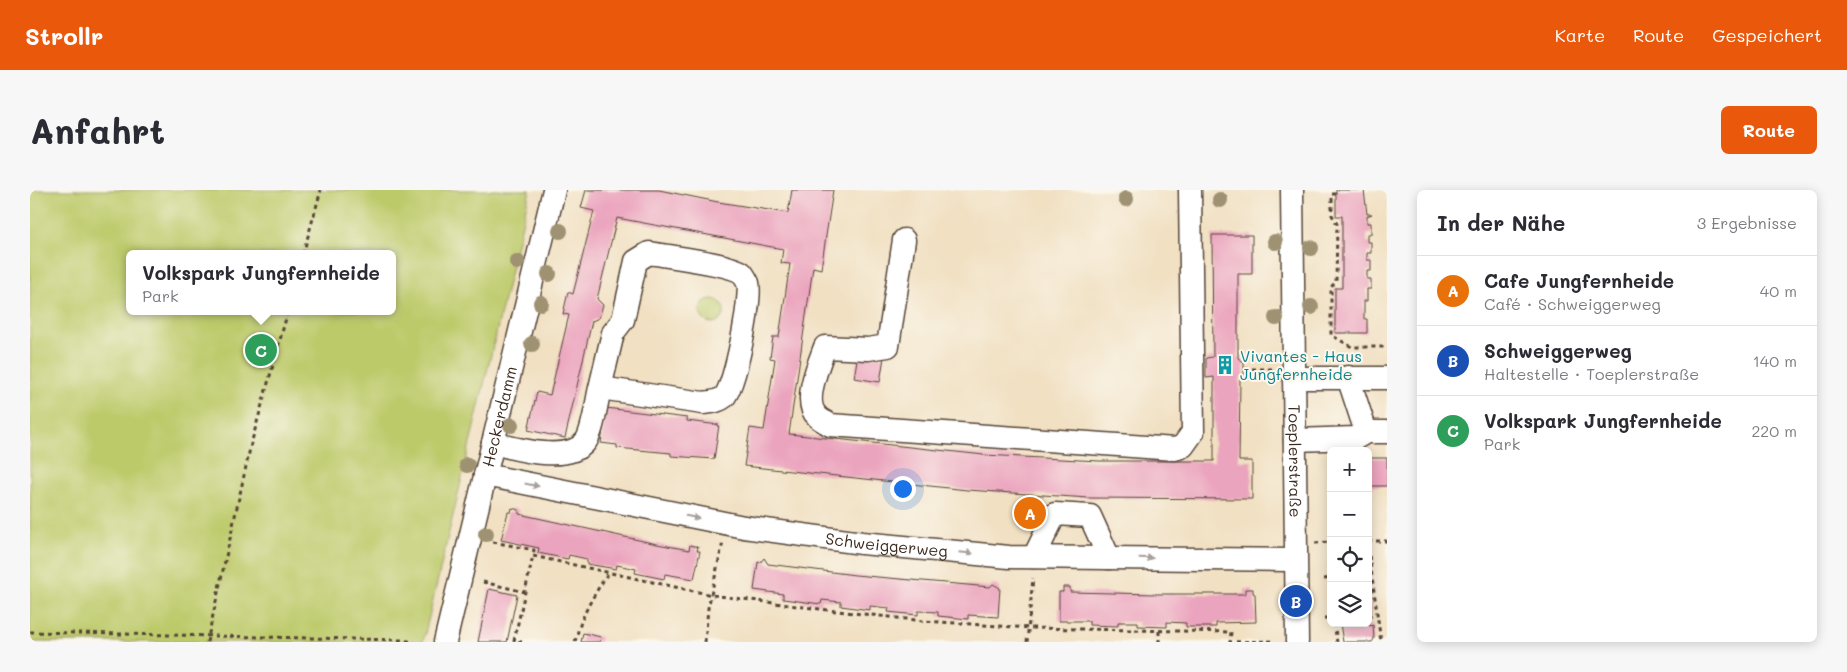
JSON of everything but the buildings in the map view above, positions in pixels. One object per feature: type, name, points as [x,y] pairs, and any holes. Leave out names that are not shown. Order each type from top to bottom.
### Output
[{"type":"street","name":"Heckerdamm","points":[[444,642],[554,190]]},
{"type":"street","points":[[904,240],[888,346],[868,349],[825,347],[810,401],[815,415],[830,425],[1175,448],[1183,446],[1192,432],[1190,190]]},
{"type":"street","name":"Toeplerstraße","points":[[1292,190],[1295,440],[1294,560],[1297,641]]},
{"type":"street","points":[[493,443],[524,451],[557,453],[576,449],[587,440],[613,333],[623,320],[636,261],[649,253],[728,267],[742,273],[748,284],[742,342],[730,388],[725,397],[716,402],[703,403],[600,388]]},
{"type":"street","points":[[1294,378],[1387,378]]},
{"type":"street","points":[[1295,440],[1356,438],[1376,432],[1348,378]]},
{"type":"street","name":"Schweiggerweg","points":[[484,476],[727,524],[862,543],[1034,557],[1294,560]]},
{"type":"street","points":[[1034,557],[1055,514],[1090,516],[1109,558]]},
{"type":"path","points":[[304,250],[321,190]]},
{"type":"path","points":[[1336,194],[1332,194],[1332,215],[1337,224],[1339,237],[1338,266],[1336,282],[1330,287],[1331,335],[1352,347],[1387,347]]},
{"type":"path","points":[[1330,309],[1335,309]]},
{"type":"path","points":[[207,642],[251,444],[287,315]]},
{"type":"path","points":[[1244,368],[1273,369]]},
{"type":"path","points":[[705,642],[708,608],[727,524]]},
{"type":"path","points":[[1372,541],[1387,541]]},
{"type":"path","points":[[493,542],[534,550],[514,641],[522,642]]},
{"type":"path","points":[[533,556],[712,594],[924,621],[1030,628],[1231,632],[1229,642],[1297,641]]},
{"type":"path","points":[[1026,642],[1030,628],[1034,557]]},
{"type":"path","points":[[575,642],[578,627],[592,598],[609,572]]},
{"type":"path","points":[[1372,577],[1381,642]]},
{"type":"path","points":[[483,582],[525,592]]},
{"type":"path","points":[[1335,627],[1337,642]]},
{"type":"path","points":[[1158,631],[1159,642]]},
{"type":"path","points":[[30,632],[402,640],[414,642]]},
{"type":"green space","points":[[30,190],[530,190],[423,642],[30,642]]},
{"type":"green space","points":[[712,299],[721,302],[724,311],[721,320],[712,323],[703,320],[700,311],[703,302]]},
{"type":"place","name":"Volkspark Jungfernheide","points":[[261,350]]},
{"type":"place","name":"Vivantes - Haus Jungfernheide","points":[[1225,365]]},
{"type":"place","name":"Cafe Jungfernheide","points":[[1030,513]]},
{"type":"place","name":"Schweiggerweg","points":[[1296,601]]}]
